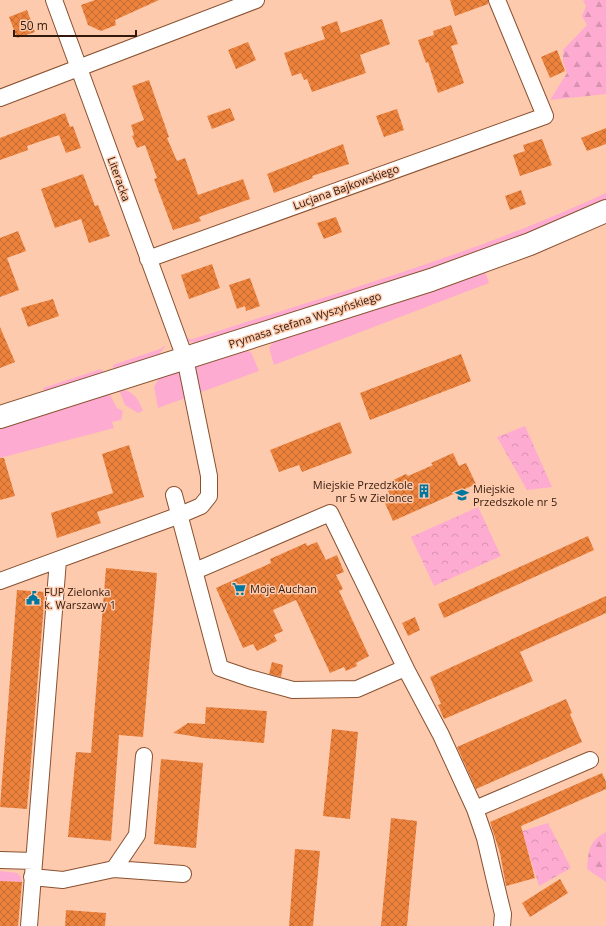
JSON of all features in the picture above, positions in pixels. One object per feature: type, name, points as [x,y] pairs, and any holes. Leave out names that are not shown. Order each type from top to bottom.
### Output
[{"type":"main road","name":"Prymasa Stefana Wyszyńskiego","points":[[0,418],[431,280],[530,244],[606,211]]},
{"type":"street","name":"Literacka","points":[[0,581],[180,515],[201,506],[209,496],[209,476],[185,358],[54,0]]},
{"type":"street","points":[[0,98],[256,0]]},
{"type":"street","name":"Lucjana Bajkowskiego","points":[[148,259],[545,116],[497,0]]},
{"type":"street","points":[[174,495],[220,668],[249,678],[293,690],[357,689],[405,668]]},
{"type":"street","points":[[195,571],[330,513],[405,668],[441,735],[474,809],[485,838],[503,914],[502,926]]},
{"type":"street","points":[[29,926],[58,560]]},
{"type":"street","points":[[114,869],[137,835],[144,756]]},
{"type":"street","points":[[474,809],[590,760]]},
{"type":"street","points":[[0,860],[33,869],[63,880],[114,869],[184,874]]},
{"type":"green space","points":[[583,0],[606,0],[606,94],[550,100],[567,73],[563,61],[563,50],[587,25],[582,16],[586,6]]},
{"type":"green space","points":[[606,193],[606,200],[534,231],[436,268],[199,343],[189,342],[184,339],[193,339],[454,255],[505,236]]},
{"type":"green space","points":[[485,272],[489,283],[274,365],[269,348],[275,340]]},
{"type":"green space","points":[[166,345],[157,357],[114,370],[113,365],[160,349]]},
{"type":"green space","points":[[244,350],[251,352],[259,371],[158,408],[154,387],[159,378]]},
{"type":"green space","points":[[101,369],[104,373],[45,392],[43,388]]},
{"type":"green space","points":[[119,390],[132,393],[140,403],[143,411],[138,413],[125,405]]},
{"type":"green space","points":[[109,393],[117,408],[123,411],[121,420],[112,422],[114,428],[0,458],[0,428]]},
{"type":"green space","points":[[525,426],[552,487],[527,490],[497,437]]},
{"type":"green space","points":[[478,507],[501,556],[434,586],[411,537]]},
{"type":"green space","points":[[548,823],[571,868],[539,886],[522,831]]},
{"type":"green space","points":[[606,832],[606,882],[587,869],[590,847],[596,839]]},
{"type":"green space","points":[[0,871],[17,873],[21,877],[22,882],[0,881]]},
{"type":"building","points":[[95,0],[159,0],[115,20],[116,25],[101,31],[88,25],[81,5]]},
{"type":"building","points":[[450,0],[488,0],[488,4],[455,16]]},
{"type":"building","points":[[27,10],[35,32],[17,38],[9,17]]},
{"type":"building","points":[[382,19],[390,44],[360,55],[366,73],[312,92],[307,79],[304,80],[301,73],[292,76],[284,53],[325,39],[321,27],[337,21],[341,33]]},
{"type":"building","points":[[451,25],[458,44],[451,46],[464,83],[438,93],[428,62],[426,63],[418,40],[434,35],[433,31]]},
{"type":"building","points":[[248,42],[256,60],[236,69],[228,50]]},
{"type":"building","points":[[557,50],[565,71],[550,78],[541,57]]},
{"type":"building","points":[[149,80],[169,137],[167,138],[177,161],[185,158],[198,195],[243,179],[250,199],[199,217],[201,221],[173,230],[154,179],[157,178],[145,145],[137,148],[132,136],[134,135],[131,125],[144,120],[132,86]]},
{"type":"building","points":[[230,108],[235,120],[212,129],[207,116]]},
{"type":"building","points":[[397,109],[404,130],[384,137],[376,116]]},
{"type":"building","points":[[65,113],[70,127],[73,126],[81,148],[66,153],[59,135],[27,146],[28,150],[0,160],[0,138]]},
{"type":"building","points":[[606,128],[606,144],[587,151],[581,138]]},
{"type":"building","points":[[542,139],[552,165],[520,176],[513,155],[525,151],[523,145]]},
{"type":"building","points":[[343,144],[349,164],[312,176],[313,178],[274,193],[267,174]]},
{"type":"building","points":[[83,174],[95,206],[98,205],[110,236],[89,243],[81,219],[55,228],[41,189]]},
{"type":"building","points":[[521,190],[526,204],[510,210],[505,196]]},
{"type":"building","points":[[336,217],[342,232],[324,239],[317,223]]},
{"type":"building","points":[[18,231],[26,251],[7,258],[19,290],[0,297],[0,238]]},
{"type":"building","points":[[212,264],[220,288],[189,299],[181,275]]},
{"type":"building","points":[[250,278],[260,306],[246,311],[245,306],[237,309],[229,285]]},
{"type":"building","points":[[53,299],[59,316],[28,327],[21,308]]},
{"type":"building","points":[[0,327],[15,362],[0,368]]},
{"type":"building","points":[[461,354],[471,381],[370,420],[360,393]]},
{"type":"building","points":[[340,422],[352,453],[302,472],[299,465],[279,472],[270,450]]},
{"type":"building","points":[[129,445],[144,497],[97,512],[101,523],[57,538],[51,513],[113,493],[102,454]]},
{"type":"building","name":"Miejskie Przedzkole nr 5 w Zielonce","points":[[453,453],[459,466],[466,463],[476,484],[393,521],[384,501],[391,497],[385,484],[406,474],[408,476],[433,465],[431,463]]},
{"type":"building","points":[[0,458],[4,458],[15,496],[0,500]]},
{"type":"building","points":[[588,536],[594,550],[444,618],[438,604]]},
{"type":"building","points":[[317,542],[326,560],[337,555],[344,572],[336,575],[343,589],[339,591],[369,656],[356,663],[357,666],[346,671],[344,667],[330,673],[296,600],[273,610],[283,631],[274,635],[277,641],[257,651],[253,644],[243,648],[216,588],[271,563],[270,559],[306,543],[307,546]]},
{"type":"building","points":[[106,568],[157,573],[143,737],[119,735],[111,841],[68,837],[76,752],[91,753]]},
{"type":"building","points":[[17,590],[45,592],[27,809],[0,807]]},
{"type":"building","points":[[606,596],[606,613],[520,652],[533,681],[444,719],[438,705],[441,704],[430,677]]},
{"type":"building","points":[[415,617],[420,630],[408,636],[402,623]]},
{"type":"building","points":[[272,662],[283,665],[281,677],[269,674]]},
{"type":"building","points":[[566,699],[572,713],[570,714],[582,742],[476,789],[457,747]]},
{"type":"building","points":[[206,707],[267,711],[264,743],[204,738],[173,733],[188,723],[205,724]]},
{"type":"building","points":[[332,729],[358,732],[350,819],[323,816]]},
{"type":"building","points":[[161,759],[203,763],[196,848],[154,844]]},
{"type":"building","points":[[602,773],[606,782],[606,789],[521,826],[535,878],[506,886],[500,853],[490,822]]},
{"type":"building","points":[[391,818],[417,821],[407,926],[381,926]]},
{"type":"building","points":[[295,849],[320,851],[313,926],[289,926]]},
{"type":"building","points":[[560,879],[568,893],[530,917],[522,903]]},
{"type":"building","points":[[0,881],[22,882],[18,926],[0,926]]},
{"type":"building","points":[[66,910],[106,913],[105,926],[65,926]]},
{"type":"place","name":"Miejskie Przedzkole nr 5 w Zielonce","points":[[424,491]]},
{"type":"place","name":"Miejskie Przedszkole nr 5","points":[[462,495]]},
{"type":"place","name":"Moje Auchan","points":[[239,589]]},
{"type":"place","name":"FUP Zielonka k. Warszawy 1","points":[[33,598]]}]
